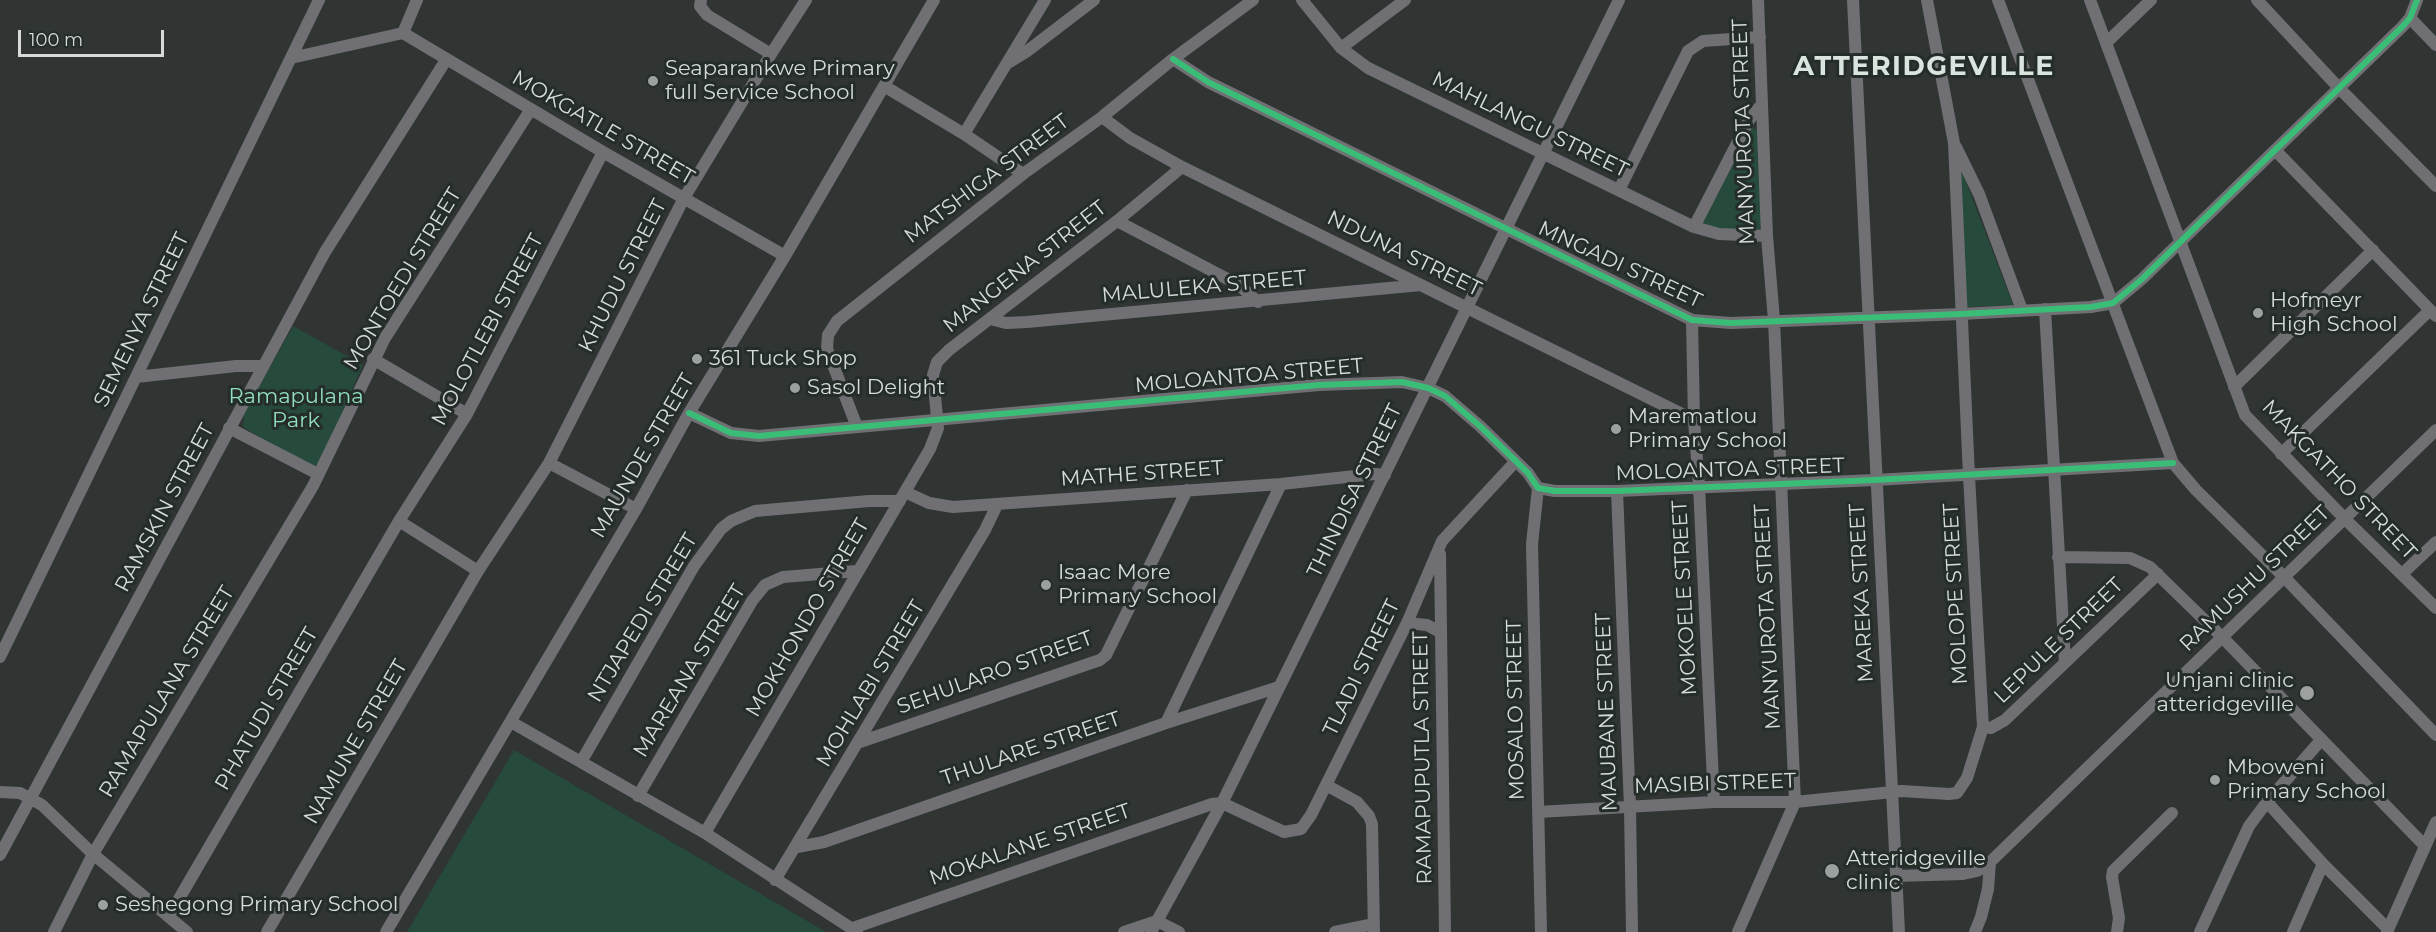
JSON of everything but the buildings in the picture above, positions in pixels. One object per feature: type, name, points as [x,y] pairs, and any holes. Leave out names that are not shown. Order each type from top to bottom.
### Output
[{"type":"street","name":"SEMENYA STREET","points":[[0,657],[319,0]]},
{"type":"street","points":[[291,58],[403,33],[417,0]]},
{"type":"street","points":[[701,0],[700,6],[707,15],[771,54]]},
{"type":"street","name":"KHUDU STREET","points":[[478,571],[549,463],[684,198],[806,0]]},
{"type":"street","name":"MAUNDE STREET","points":[[386,932],[636,509],[689,412],[785,256],[934,0]]},
{"type":"street","points":[[964,134],[1045,0]]},
{"type":"street","points":[[1008,63],[1094,0]]},
{"type":"street","name":"MATSHIGA STREET","points":[[856,427],[827,350],[828,336],[843,315],[1023,174],[1102,117],[1173,59],[1253,0]]},
{"type":"street","name":"MAHLANGU STREET","points":[[1302,0],[1341,48],[1368,68],[1694,227],[1719,234],[1767,236]]},
{"type":"street","points":[[1341,48],[1405,0]]},
{"type":"street","name":"THINDISA STREET","points":[[1154,926],[1222,803],[1619,0]]},
{"type":"street","name":"MANYUROTA STREET","points":[[1758,0],[1767,236],[1773,320],[1795,802]]},
{"type":"street","name":"MAREKA STREET","points":[[1853,0],[1899,932]]},
{"type":"street","name":"MOLOPE STREET","points":[[1892,792],[1957,793],[1967,778],[1983,727],[1954,143],[1927,0]]},
{"type":"street","points":[[1998,0],[2173,463],[2203,497],[2284,577],[2436,735]]},
{"type":"street","name":"MAKGATHO STREET","points":[[2090,0],[2246,415],[2281,454],[2436,608]]},
{"type":"street","points":[[2106,43],[2151,0]]},
{"type":"street","points":[[2257,0],[2339,88],[2436,186]]},
{"type":"street","points":[[2113,303],[2128,292],[2181,242],[2410,18],[2417,0]]},
{"type":"street","points":[[2410,18],[2436,45]]},
{"type":"street","name":"MOKGATLE STREET","points":[[403,33],[603,152],[785,256]]},
{"type":"street","points":[[1619,190],[1688,51],[1703,41],[1760,37]]},
{"type":"street","name":"MNGADI STREET","points":[[1173,59],[1208,82],[1692,320],[1731,322],[1961,314],[2091,307],[2113,303]]},
{"type":"street","name":"RAMSKIN STREET","points":[[0,855],[325,252],[446,60]]},
{"type":"street","points":[[884,86],[964,134],[1023,174]]},
{"type":"street","points":[[1694,227],[1749,120],[1762,104]]},
{"type":"street","name":"MONTOEDI STREET","points":[[318,474],[373,359],[531,109]]},
{"type":"street","name":"NDUNA STREET","points":[[1102,117],[1130,138],[1182,167],[1694,420]]},
{"type":"street","name":"MOLOPE STREET","points":[[1954,143],[1979,194],[2022,310]]},
{"type":"street","points":[[2275,150],[2433,313],[2281,454]]},
{"type":"street","name":"MOLOTLEBI STREET","points":[[399,521],[467,414],[603,152]]},
{"type":"street","name":"MANGENA STREET","points":[[937,420],[933,375],[938,362],[1182,167]]},
{"type":"street","points":[[1117,221],[1239,285],[1258,302]]},
{"type":"street","points":[[2234,387],[2373,250]]},
{"type":"street","name":"MALULEKA STREET","points":[[990,319],[1016,323],[1422,285]]},
{"type":"street","points":[[2045,309],[2065,662]]},
{"type":"street","name":"MOKOELE STREET","points":[[1692,320],[1694,420],[1714,802]]},
{"type":"street","points":[[373,359],[467,414]]},
{"type":"street","points":[[136,377],[236,366],[263,366]]},
{"type":"street","name":"MOLOANTOA STREET","points":[[689,412],[720,428],[742,435],[766,436],[1351,382],[1402,382],[1428,388],[1445,396],[1528,473],[1538,488],[1571,492],[1969,476],[2173,463]]},
{"type":"street","name":"MOKHONDO STREET","points":[[705,833],[930,449],[938,428],[937,420]]},
{"type":"street","points":[[229,428],[318,474]]},
{"type":"street","name":"RAMUSHU STREET","points":[[1896,876],[1963,874],[1977,871],[1990,862],[2436,430]]},
{"type":"street","name":"TLADI STREET","points":[[1222,803],[1277,829],[1292,832],[1301,829],[1326,785],[1407,624],[1440,547],[1447,535],[1515,462]]},
{"type":"street","points":[[549,463],[636,509]]},
{"type":"street","name":"RAMAPULANA STREET","points":[[54,932],[93,854],[318,474]]},
{"type":"street","name":"MATHE STREET","points":[[902,496],[945,507],[997,505],[1281,484],[1374,474],[1385,475]]},
{"type":"street","points":[[1166,723],[1281,484]]},
{"type":"street","name":"MOSALO STREET","points":[[1538,488],[1532,544],[1541,932]]},
{"type":"street","name":"SEHULARO STREET","points":[[860,742],[1100,660],[1106,655],[1187,490]]},
{"type":"street","name":"MAUBANE STREET","points":[[1617,491],[1630,807],[1632,932]]},
{"type":"street","name":"NTJAPEDI STREET","points":[[581,762],[694,566],[721,529],[731,521],[755,511],[902,496]]},
{"type":"street","name":"MOHLABI STREET","points":[[775,880],[860,742],[985,530],[997,505]]},
{"type":"street","points":[[399,521],[478,571]]},
{"type":"street","name":"PHATUDI STREET","points":[[169,916],[399,521]]},
{"type":"street","points":[[2403,573],[2436,542]]},
{"type":"street","name":"RAMAPUPUTLA STREET","points":[[1440,547],[1445,932]]},
{"type":"street","points":[[2058,557],[2130,558],[2140,561],[2158,574],[2425,846]]},
{"type":"street","name":"NAMUNE STREET","points":[[267,932],[478,571]]},
{"type":"street","name":"MAREANA STREET","points":[[638,796],[752,602],[765,585],[783,577],[858,571]]},
{"type":"street","name":"LEPULE STREET","points":[[1983,727],[1990,728],[2005,720],[2158,574]]},
{"type":"street","points":[[1407,624],[1427,625],[1440,632]]},
{"type":"street","name":"THULARE STREET","points":[[797,847],[824,842],[1166,723],[1279,687]]},
{"type":"street","points":[[511,722],[705,833],[855,930]]},
{"type":"street","points":[[2200,932],[2249,826],[2321,740]]},
{"type":"street","points":[[1326,785],[1357,802],[1370,816],[1372,824],[1374,928],[1335,932]]},
{"type":"street","points":[[0,792],[13,792],[32,798],[50,811],[93,854],[187,932]]},
{"type":"street","name":"MASIBI STREET","points":[[1538,812],[1714,802],[1795,802],[1892,792]]},
{"type":"street","points":[[1738,932],[1795,802]]},
{"type":"street","points":[[2267,802],[2387,931],[2436,822]]},
{"type":"street","name":"MOKALANE STREET","points":[[855,930],[1212,804],[1222,803]]},
{"type":"street","points":[[2132,932],[2118,929],[2113,870],[2172,813]]},
{"type":"street","points":[[1975,932],[1988,888],[1990,862]]},
{"type":"street","points":[[2293,932],[2323,864]]},
{"type":"street","points":[[1124,932],[1154,926],[1179,932]]},
{"type":"green space","points":[[1749,128],[1758,129],[1763,224],[1756,233],[1712,231],[1699,224]]},
{"type":"green space","points":[[1963,174],[2013,305],[1966,307],[1959,175]]},
{"type":"green space","name":"Ramapulana Park","points":[[293,326],[363,365],[321,460],[313,469],[243,427],[244,414]]},
{"type":"green space","points":[[514,750],[826,932],[407,932]]},
{"type":"cycle path","points":[[1173,59],[1208,82],[1692,320],[1731,323],[1961,314],[2091,307],[2113,303],[2142,279],[2402,27],[2410,18],[2417,0]]},
{"type":"cycle path","points":[[689,413],[731,433],[759,436],[1319,385],[1402,382],[1428,388],[1445,396],[1528,473],[1538,488],[1555,491],[1617,491],[1875,480],[2173,463]]},
{"type":"place","name":"Seaparankwe Primary full Service School","points":[[653,81]]},
{"type":"place","name":"Hofmeyr High School","points":[[2258,313]]},
{"type":"place","name":"361 Tuck Shop","points":[[697,359]]},
{"type":"place","name":"Sasol Delight","points":[[795,388]]},
{"type":"place","name":"Marematlou Primary School","points":[[1616,429]]},
{"type":"place","name":"Isaac More Primary School","points":[[1046,585]]},
{"type":"place","name":"Unjani clinic atteridgeville","points":[[2307,693]]},
{"type":"place","name":"Mboweni Primary School","points":[[2215,780]]},
{"type":"place","name":"Atteridgeville clinic","points":[[1832,871]]},
{"type":"place","name":"Seshegong Primary School","points":[[103,905]]},
{"type":"district","name":"ATTERIDGEVILLE","points":[[1924,67]]}]
